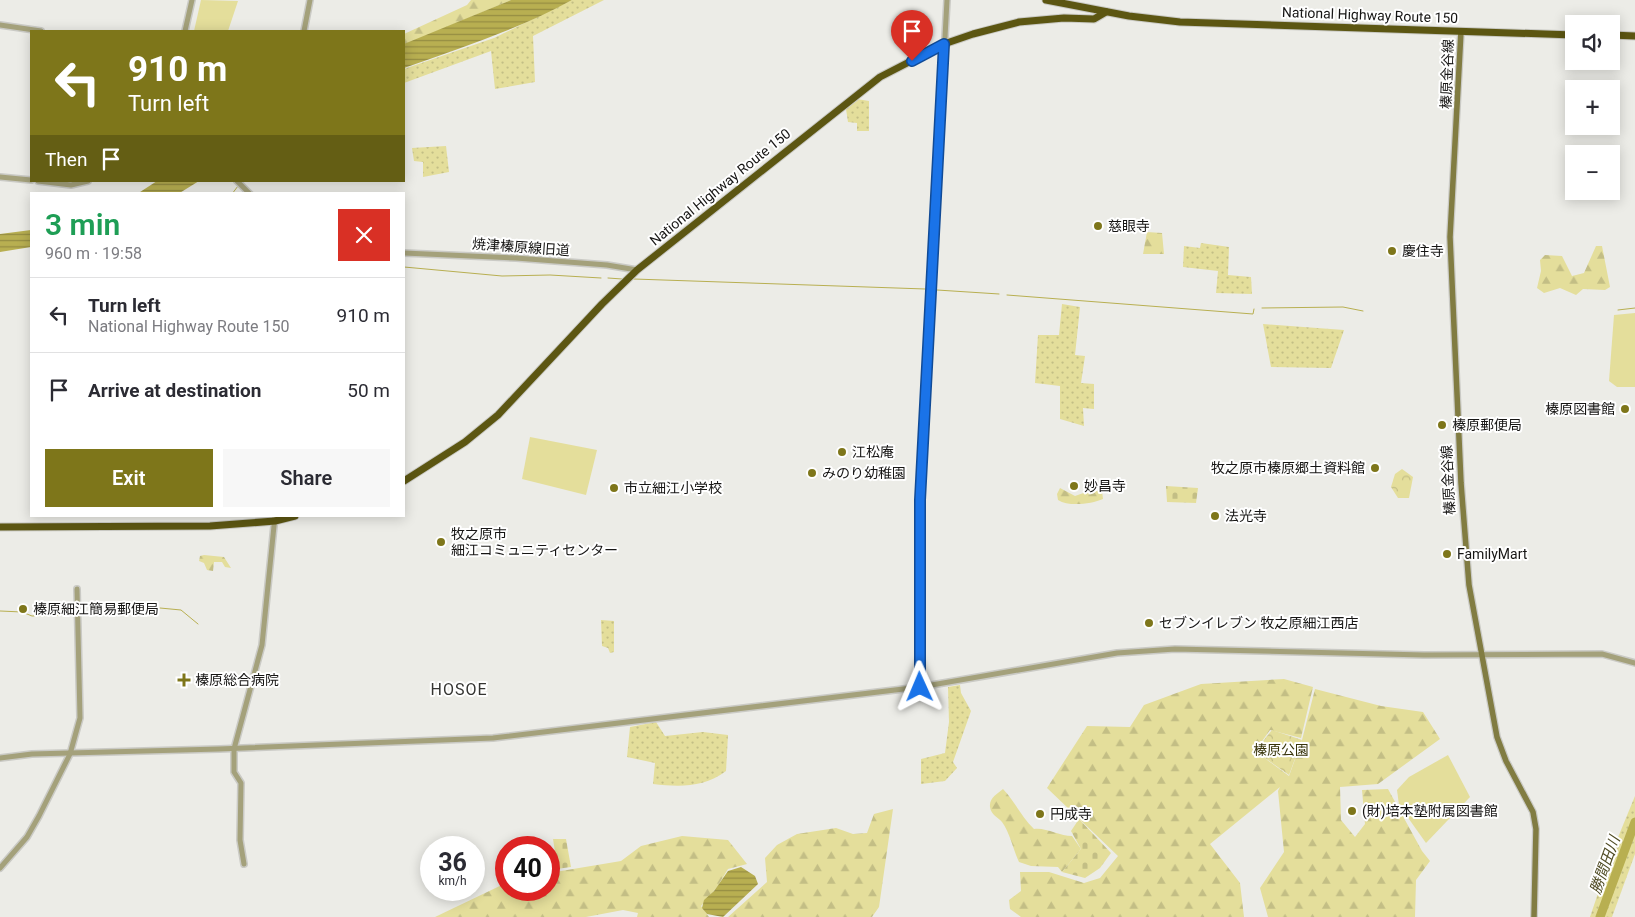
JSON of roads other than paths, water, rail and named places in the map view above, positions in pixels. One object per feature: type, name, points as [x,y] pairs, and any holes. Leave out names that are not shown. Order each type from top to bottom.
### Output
[{"type":"highway","name":"National Highway Route 150","points":[[1046,0],[1106,12],[1180,22],[1565,34]]},
{"type":"highway","name":"National Highway Route 150","points":[[405,480],[465,442],[498,415],[602,304],[637,270],[880,78],[944,44],[1019,22],[1064,18],[1094,19],[1106,12]]},
{"type":"highway","points":[[1620,36],[1635,36]]},
{"type":"highway","points":[[0,527],[210,526],[275,518]]},
{"type":"main road","name":"榛原金谷線","points":[[1461,30],[1450,262],[1463,511],[1469,585],[1498,737],[1506,761],[1533,812],[1536,829],[1534,917]]},
{"type":"street","points":[[185,30],[192,0]]},
{"type":"street","points":[[304,30],[310,0]]},
{"type":"street","points":[[920,687],[920,500],[947,0]]},
{"type":"street","points":[[0,25],[34,30]]},
{"type":"street","points":[[0,177],[30,180]]},
{"type":"street","points":[[46,182],[71,185],[84,182]]},
{"type":"street","points":[[238,182],[248,192]]},
{"type":"street","name":"焼津榛原線旧道","points":[[405,253],[516,258],[607,265],[637,270]]},
{"type":"street","points":[[244,864],[240,840],[240,783],[234,772],[234,749],[262,646],[275,518]]},
{"type":"street","points":[[0,868],[27,836],[70,754],[80,718],[77,589]]},
{"type":"street","points":[[0,758],[32,754],[234,749],[492,738],[920,687],[1117,653],[1175,649],[1481,655],[1602,654],[1635,663]]},
{"type":"waterway","points":[[234,192],[238,186]]},
{"type":"waterway","points":[[405,267],[502,276],[550,275],[601,278]]},
{"type":"waterway","points":[[608,278],[622,279]]},
{"type":"waterway","points":[[634,279],[925,289]]},
{"type":"waterway","points":[[937,290],[999,294]]},
{"type":"waterway","points":[[1007,295],[1253,314],[1254,309]]},
{"type":"waterway","points":[[1262,308],[1343,307],[1363,311]]},
{"type":"waterway","points":[[1618,310],[1635,308]]},
{"type":"waterway","points":[[82,614],[160,608],[181,610],[198,624]]},
{"type":"waterway","points":[[0,611],[22,612],[32,616],[73,615]]},
{"type":"waterway","name":"勝間田川","points":[[1600,917],[1635,822]]},
{"type":"place","name":"慈眼寺","points":[[1098,226]]},
{"type":"place","name":"慶住寺","points":[[1392,251]]},
{"type":"place","name":"榛原図書館","points":[[1625,409]]},
{"type":"place","name":"榛原郵便局","points":[[1442,425]]},
{"type":"place","name":"江松庵","points":[[842,452]]},
{"type":"place","name":"牧之原市榛原郷土資料館","points":[[1375,468]]},
{"type":"place","name":"みのり幼稚園","points":[[812,473]]},
{"type":"place","name":"妙昌寺","points":[[1074,486]]},
{"type":"place","name":"市立細江小学校","points":[[614,488]]},
{"type":"place","name":"法光寺","points":[[1215,516]]},
{"type":"place","name":"牧之原市 細江コミュニティセンター","points":[[441,542]]},
{"type":"place","name":"FamilyMart","points":[[1447,554]]},
{"type":"place","name":"榛原細江簡易郵便局","points":[[23,609]]},
{"type":"place","name":"セブンイレブン 牧之原細江西店","points":[[1149,623]]},
{"type":"place","name":"榛原総合病院","points":[[184,680]]},
{"type":"place","name":"(財)培本塾附属図書館","points":[[1352,811]]},
{"type":"place","name":"円成寺","points":[[1040,814]]},
{"type":"district","name":"HOSOE","points":[[459,689]]},
{"type":"park label","name":"榛原公園","points":[[1281,750]]}]
